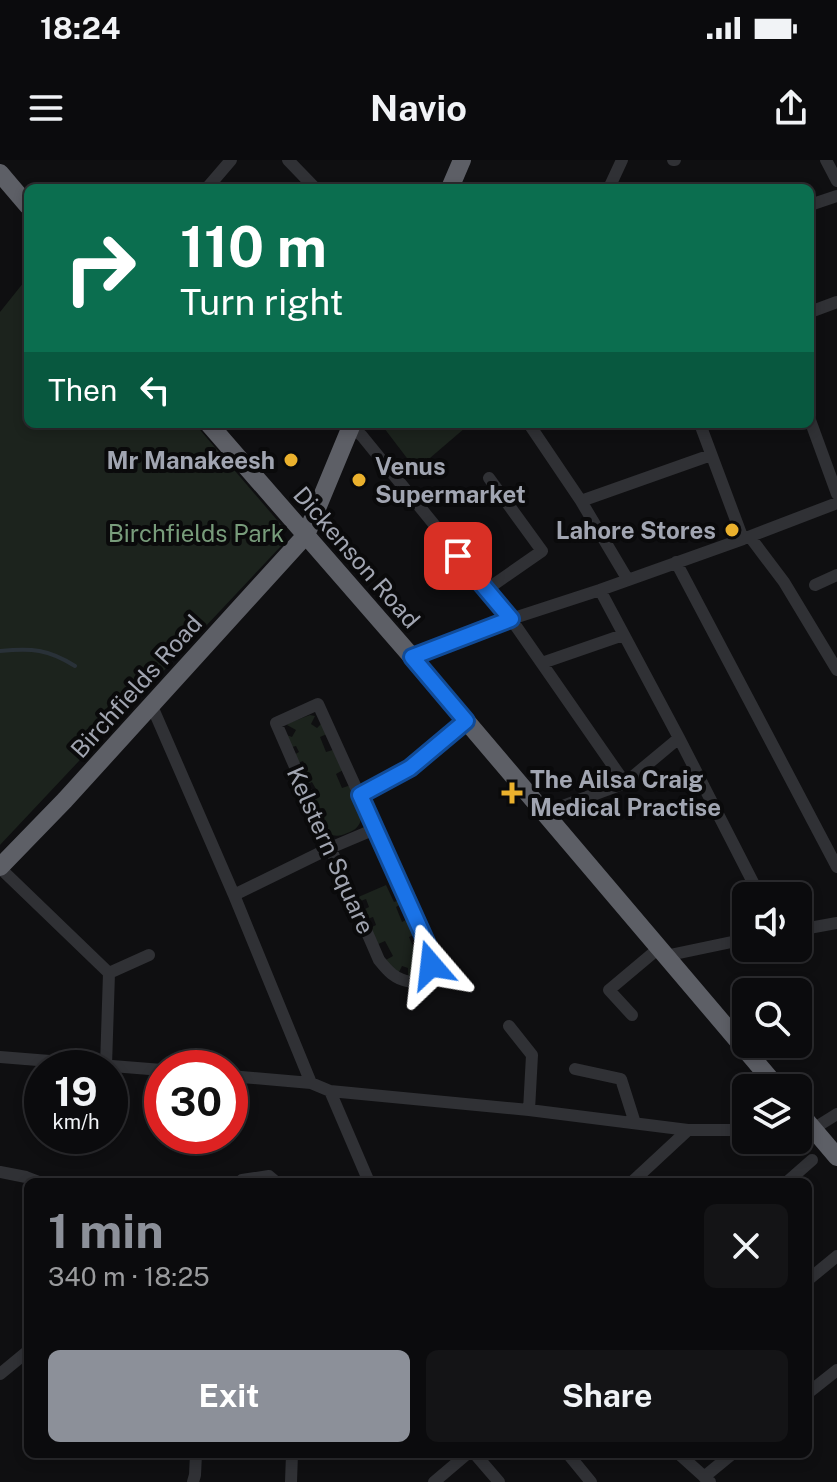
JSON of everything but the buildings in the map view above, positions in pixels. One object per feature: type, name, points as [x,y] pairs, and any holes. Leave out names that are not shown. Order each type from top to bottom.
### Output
[{"type":"highway","points":[[452,184],[462,160]]},
{"type":"highway","points":[[0,173],[24,201]]},
{"type":"highway","name":"Dickenson Road","points":[[212,428],[412,657],[766,1074]]},
{"type":"highway","points":[[306,535],[351,428]]},
{"type":"highway","name":"Birchfields Road","points":[[0,867],[306,535]]},
{"type":"highway","points":[[812,1134],[837,1157]]},
{"type":"street","points":[[210,184],[231,160]]},
{"type":"street","points":[[288,160],[311,184]]},
{"type":"street","points":[[611,184],[622,160]]},
{"type":"street","points":[[826,160],[837,181]]},
{"type":"street","points":[[814,204],[837,196]]},
{"type":"street","points":[[814,311],[837,302]]},
{"type":"street","points":[[355,428],[511,619],[625,783]]},
{"type":"street","points":[[532,428],[581,501],[628,580]]},
{"type":"street","points":[[701,428],[747,538],[784,582],[837,670]]},
{"type":"street","points":[[813,428],[837,494]]},
{"type":"street","points":[[581,501],[711,455]]},
{"type":"street","points":[[486,590],[542,551],[489,478]]},
{"type":"street","points":[[412,657],[837,503]]},
{"type":"street","points":[[676,562],[837,867]]},
{"type":"street","points":[[815,585],[837,575]]},
{"type":"street","points":[[600,590],[753,882]]},
{"type":"street","points":[[542,663],[623,635]]},
{"type":"street","points":[[151,704],[311,1083]]},
{"type":"street","name":"Kelstern Square","points":[[318,704],[364,793],[375,829],[431,953],[431,965],[424,976],[413,982],[389,972],[379,960],[276,723],[318,704]]},
{"type":"street","points":[[364,793],[410,768],[466,721]]},
{"type":"street","points":[[544,813],[625,783],[679,738]]},
{"type":"street","points":[[234,895],[375,829]]},
{"type":"street","points":[[0,867],[109,973],[107,1050]]},
{"type":"street","points":[[812,927],[837,923]]},
{"type":"street","points":[[632,1015],[609,990],[662,952],[732,941]]},
{"type":"street","points":[[109,973],[149,955]]},
{"type":"street","points":[[509,1026],[532,1055],[529,1110]]},
{"type":"street","points":[[0,1057],[24,1059]]},
{"type":"street","points":[[575,1069],[621,1079],[635,1123]]},
{"type":"street","points":[[248,1078],[311,1083],[330,1091],[529,1110],[688,1130],[732,1130]]},
{"type":"street","points":[[330,1091],[367,1178]]},
{"type":"street","points":[[812,1126],[837,1114]]},
{"type":"street","points":[[636,1178],[688,1130]]},
{"type":"street","points":[[792,1178],[812,1160]]},
{"type":"street","points":[[0,1172],[29,1178]]},
{"type":"street","points":[[812,1277],[837,1256]]},
{"type":"street","points":[[0,1374],[24,1354]]},
{"type":"street","points":[[812,1391],[834,1378]]},
{"type":"street","points":[[193,1482],[196,1458]]},
{"type":"street","points":[[291,1482],[292,1458]]},
{"type":"street","points":[[434,1482],[462,1458]]},
{"type":"street","points":[[478,1458],[499,1482]]},
{"type":"street","points":[[571,1458],[591,1482]]},
{"type":"street","points":[[683,1458],[707,1479],[728,1458]]},
{"type":"green space","name":"Birchfields Park","points":[[24,282],[24,428],[198,428],[283,527],[283,544],[0,845],[0,312]]},
{"type":"green space","points":[[384,428],[465,428],[416,470]]},
{"type":"green space","points":[[310,715],[315,716],[311,724],[317,728],[322,723],[329,733],[320,737],[326,752],[336,749],[345,769],[336,774],[342,788],[351,785],[361,811],[360,823],[356,828],[340,835],[331,835],[312,801],[320,796],[312,782],[305,785],[298,772],[306,768],[303,761],[295,764],[292,756],[299,752],[296,746],[288,748],[284,734],[292,737],[296,730],[287,725]]},
{"type":"green space","points":[[386,885],[394,902],[402,899],[405,902],[396,907],[402,922],[412,917],[419,933],[409,937],[413,946],[423,942],[427,964],[420,973],[408,977],[408,968],[402,966],[398,974],[384,961],[393,956],[385,941],[376,945],[368,929],[376,925],[373,917],[364,920],[361,911],[369,907],[366,899],[358,902],[356,898]]},
{"type":"waterway","points":[[0,651],[39,651],[75,666]]},
{"type":"place","name":"Mr Manakeesh","points":[[291,460]]},
{"type":"place","name":"Venus Supermarket","points":[[359,480]]},
{"type":"place","name":"Lahore Stores","points":[[732,530]]},
{"type":"place","name":"The Ailsa Craig Medical Practise","points":[[512,793]]},
{"type":"route","points":[[431,965],[431,953],[360,795],[410,768],[466,721],[412,657],[511,619],[458,556]]}]
